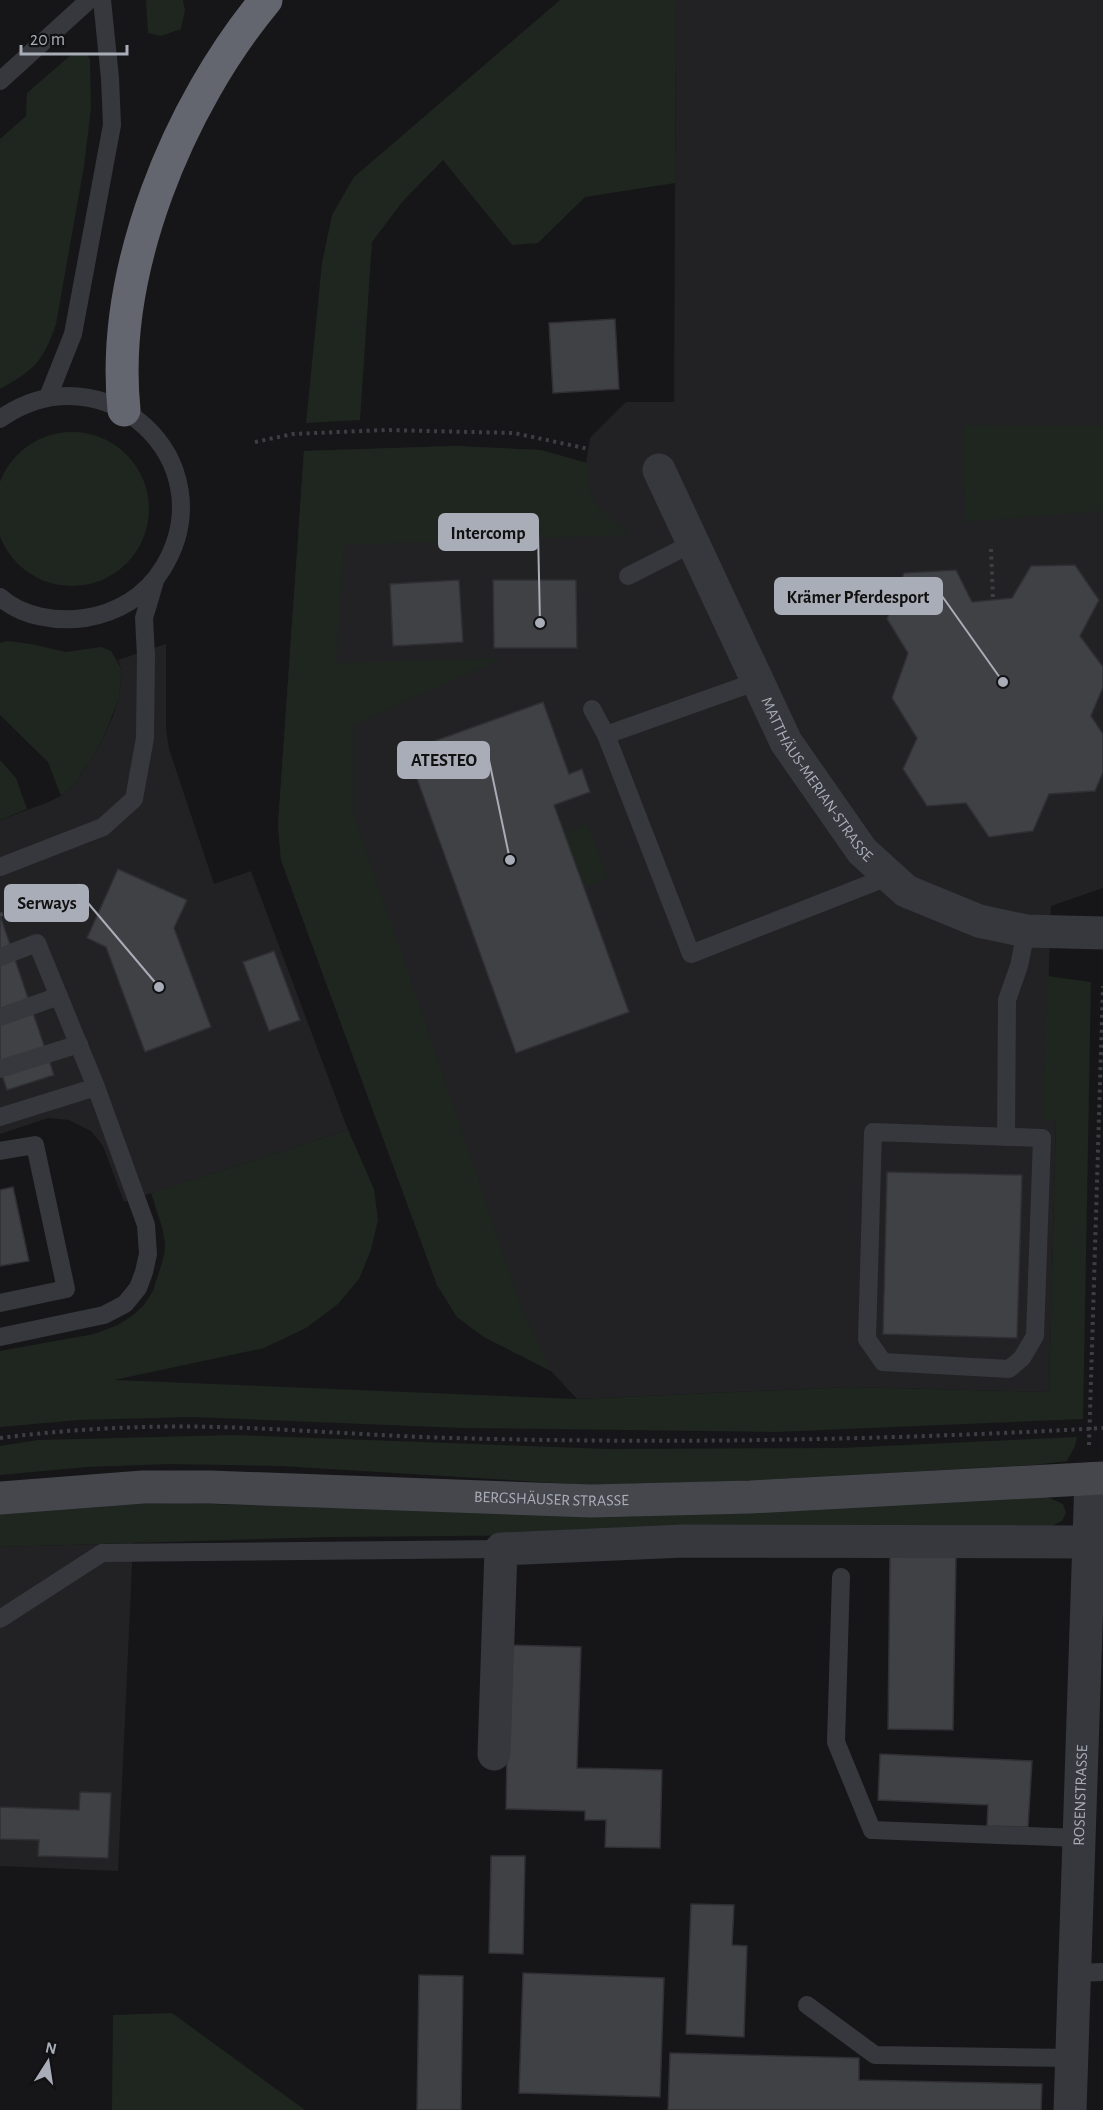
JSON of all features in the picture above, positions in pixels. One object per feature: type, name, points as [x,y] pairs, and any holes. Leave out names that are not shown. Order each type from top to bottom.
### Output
[{"type":"highway","points":[[124,410],[121,378],[127,306],[143,236],[159,183],[181,132],[204,91],[248,21],[266,0]]},
{"type":"main road","name":"BERGSHÄUSER STRASSE","points":[[0,1498],[92,1490],[177,1487],[603,1500],[761,1496],[1097,1478]]},
{"type":"street","name":"MATTHÄUS-MERIAN-STRASSE","points":[[659,470],[786,742],[862,851],[906,891],[979,921],[1026,931],[1103,933]]},
{"type":"street","name":"ROSENSTRASSE","points":[[1070,2110],[1071,2058],[1089,1973],[1079,1838],[1094,1644],[1090,1542],[1097,1478]]},
{"type":"street","points":[[494,1754],[501,1549],[684,1541],[1090,1542]]},
{"type":"lane","points":[[0,81],[89,0]]},
{"type":"lane","points":[[48,397],[73,334],[111,125],[110,78],[102,0]]},
{"type":"lane","points":[[0,419],[17,407],[48,397],[74,395],[100,399],[124,410],[150,429],[169,457],[179,488],[181,521],[172,552],[155,580],[144,618],[145,738],[134,799],[103,827],[0,867]]},
{"type":"lane","points":[[628,576],[693,543]]},
{"type":"lane","points":[[3,604],[36,615],[68,621],[100,616],[130,602],[155,580]]},
{"type":"lane","points":[[606,735],[758,681]]},
{"type":"lane","points":[[592,709],[606,735],[691,954],[890,876]]},
{"type":"lane","points":[[1006,1137],[1007,1000],[1026,931]]},
{"type":"lane","points":[[0,957],[38,943],[96,1087],[146,1225],[148,1254],[138,1288],[125,1304],[104,1316],[0,1337]]},
{"type":"lane","points":[[0,1017],[59,996]]},
{"type":"lane","points":[[0,1069],[79,1044]]},
{"type":"lane","points":[[0,1117],[96,1087]]},
{"type":"lane","points":[[873,1132],[1006,1137],[1042,1138],[1035,1336],[1022,1358],[1009,1369],[884,1362],[867,1339],[873,1132]]},
{"type":"lane","points":[[0,1151],[35,1145],[66,1288],[0,1303]]},
{"type":"lane","points":[[0,1618],[102,1553],[501,1549]]},
{"type":"lane","points":[[841,1577],[836,1742],[872,1830],[1079,1838]]},
{"type":"lane","points":[[807,2005],[875,2055],[1071,2058]]},
{"type":"path","points":[[255,442],[293,434],[385,430],[514,433],[589,449]]},
{"type":"path","points":[[991,549],[993,600]]},
{"type":"path","points":[[0,915],[80,885]]},
{"type":"path","points":[[1090,1429],[1103,986]]},
{"type":"path","points":[[0,1438],[81,1430],[214,1427],[451,1438],[752,1442],[1103,1428]]},
{"type":"shaded area","points":[[146,0],[183,0],[185,10],[181,29],[161,36],[148,33]]},
{"type":"shaded area","points":[[560,0],[676,0],[675,183],[585,197],[538,243],[512,245],[443,160],[403,201],[372,242],[360,420],[306,423],[322,263],[332,215],[354,177]]},
{"type":"shaded area","points":[[676,0],[1103,0],[1103,888],[1051,906],[1044,1119],[1056,1120],[1049,1392],[851,1387],[577,1399],[551,1371],[484,1337],[457,1317],[437,1285],[281,860],[278,825],[304,451],[454,446],[541,450],[586,463],[590,438],[626,402],[674,402]]},
{"type":"shaded area","points":[[86,53],[90,59],[91,109],[84,166],[56,324],[47,348],[36,364],[0,389],[0,139],[26,116],[27,93],[72,54]]},
{"type":"shaded area","points":[[963,425],[1103,426],[1103,511],[965,522]]},
{"type":"shaded area","points":[[72,432],[102,437],[127,454],[144,479],[149,509],[144,539],[127,564],[102,581],[72,586],[42,581],[17,564],[0,539],[-5,509],[0,479],[17,454],[42,437]]},
{"type":"shaded area","points":[[454,446],[541,450],[587,463],[588,487],[597,506],[630,535],[344,545],[336,663],[503,658],[353,725],[354,814],[522,1308],[551,1371],[484,1337],[457,1317],[437,1285],[281,860],[278,825],[304,451]]},
{"type":"shaded area","points":[[7,641],[66,652],[101,647],[111,651],[122,670],[119,698],[103,739],[76,783],[61,796],[48,762],[0,715],[0,643]]},
{"type":"shaded area","points":[[166,644],[166,729],[169,749],[214,884],[251,871],[348,1130],[124,1202],[103,1146],[91,1131],[69,1120],[48,1118],[0,1134],[0,820],[61,796],[76,783],[103,739],[113,716],[119,698],[122,670],[118,660]]},
{"type":"shaded area","points":[[0,760],[16,778],[27,809],[0,820]]},
{"type":"shaded area","points":[[587,824],[608,877],[584,887],[564,833]]},
{"type":"shaded area","points":[[1047,976],[1091,982],[1083,1419],[776,1432],[462,1428],[192,1417],[78,1420],[0,1427],[0,1351],[94,1334],[118,1325],[144,1305],[153,1291],[164,1256],[165,1243],[151,1193],[348,1130],[374,1189],[378,1220],[371,1250],[359,1279],[338,1304],[306,1328],[264,1348],[114,1380],[577,1399],[851,1387],[1049,1392],[1056,1120],[1043,1120]]},
{"type":"shaded area","points":[[234,1435],[608,1449],[841,1448],[1077,1437],[1067,1461],[1034,1465],[740,1481],[590,1485],[280,1466],[169,1464],[87,1467],[0,1475],[0,1446],[38,1440]]},
{"type":"shaded area","points":[[1045,1496],[1063,1504],[1066,1513],[1062,1521],[1041,1531],[330,1537],[0,1547],[0,1513],[117,1504],[184,1503],[332,1508]]},
{"type":"shaded area","points":[[133,1543],[118,1871],[0,1866],[0,1547]]},
{"type":"shaded area","points":[[172,2013],[305,2110],[112,2110],[113,2015]]},
{"type":"building","points":[[615,319],[619,389],[553,393],[549,323]]},
{"type":"building","points":[[1075,565],[1099,600],[1080,636],[1103,667],[1103,687],[1091,716],[1103,734],[1103,772],[1095,791],[1049,794],[1033,831],[989,837],[966,803],[927,806],[903,769],[917,738],[892,698],[908,653],[887,619],[904,573],[956,570],[972,602],[1012,598],[1031,566]]},
{"type":"building","points":[[459,580],[463,642],[393,646],[390,584]]},
{"type":"building","points":[[493,580],[576,580],[577,648],[494,648]]},
{"type":"building","points":[[543,702],[569,774],[582,769],[590,792],[554,805],[629,1012],[516,1053],[407,751]]},
{"type":"building","points":[[118,869],[187,900],[174,928],[211,1027],[145,1052],[106,947],[87,938]]},
{"type":"building","points":[[0,915],[54,1075],[7,1090],[0,1069]]},
{"type":"building","points":[[274,951],[300,1020],[269,1031],[243,962]]},
{"type":"building","points":[[887,1172],[1022,1175],[1017,1338],[883,1334]]},
{"type":"building","points":[[13,1187],[29,1261],[0,1266],[0,1190]]},
{"type":"building","points":[[890,1556],[956,1557],[953,1730],[888,1729]]},
{"type":"building","points":[[509,1645],[581,1647],[577,1768],[662,1770],[660,1848],[605,1847],[606,1820],[585,1820],[585,1811],[506,1809]]},
{"type":"building","points":[[880,1754],[1032,1761],[1028,1827],[987,1826],[988,1805],[878,1800]]},
{"type":"building","points":[[80,1792],[111,1793],[108,1858],[38,1856],[39,1840],[0,1839],[0,1807],[79,1810]]},
{"type":"building","points":[[491,1856],[525,1856],[523,1954],[489,1953]]},
{"type":"building","points":[[691,1904],[734,1905],[732,1945],[747,1946],[744,2037],[686,2034]]},
{"type":"building","points":[[523,1973],[664,1978],[660,2097],[519,2093]]},
{"type":"building","points":[[419,1975],[463,1976],[461,2110],[417,2110]]},
{"type":"building","points":[[670,2053],[859,2058],[859,2080],[1042,2084],[1041,2110],[668,2110]]},
{"type":"place","name":"Intercomp","points":[[540,623]]},
{"type":"place","name":"Krämer Pferdesport","points":[[1003,682]]},
{"type":"place","name":"ATESTEO","points":[[510,860]]},
{"type":"place","name":"Serways","points":[[159,987]]}]
